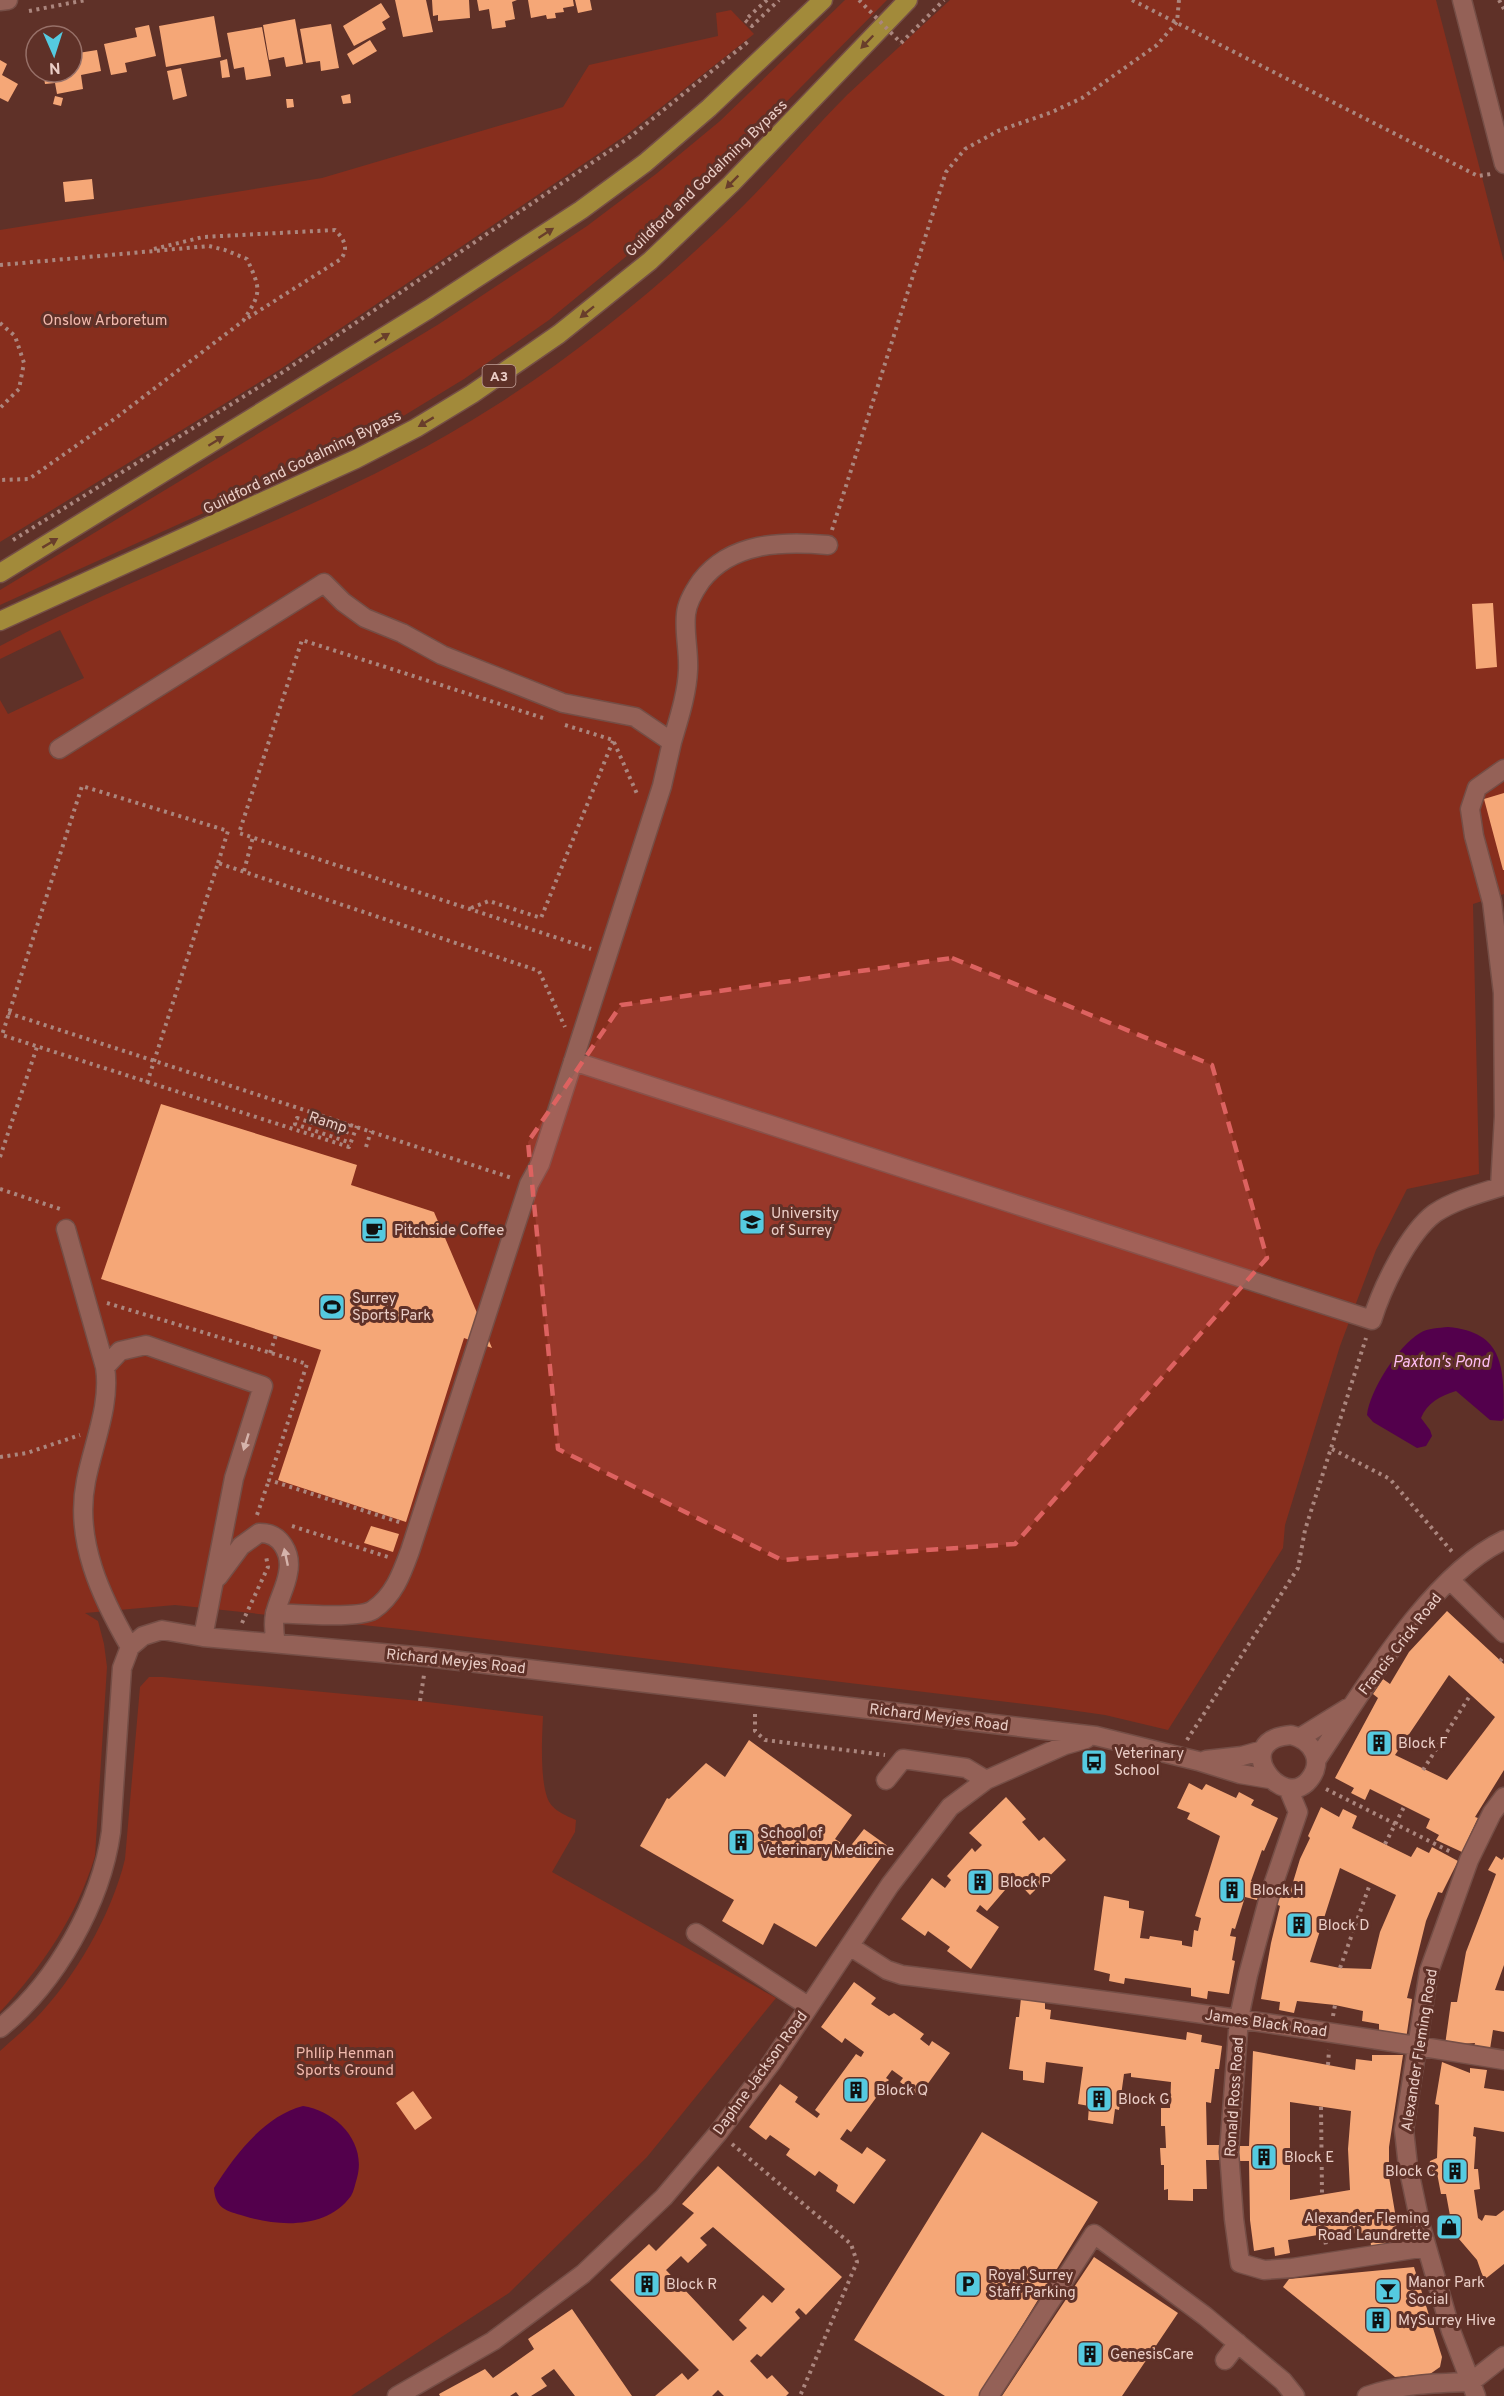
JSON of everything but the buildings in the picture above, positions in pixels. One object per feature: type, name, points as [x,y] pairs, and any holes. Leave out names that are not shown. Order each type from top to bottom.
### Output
[{"type":"highway","points":[[0,573],[342,363],[565,220],[645,163],[710,108],[823,0]]},
{"type":"highway","name":"Guildford and Godalming Bypass","points":[[0,621],[346,464],[416,428],[472,394],[559,334],[650,261],[731,184],[908,0]]},
{"type":"street","points":[[0,1],[8,0]]},
{"type":"street","points":[[1462,0],[1500,169]]},
{"type":"street","points":[[275,1613],[347,1615],[371,1611],[386,1598],[396,1584],[410,1551],[529,1184],[540,1164],[662,786],[685,697],[688,669],[686,613],[693,593],[711,568],[754,546],[782,542],[828,545]]},
{"type":"street","points":[[59,749],[324,583],[343,602],[365,618],[402,633],[442,655],[563,703],[635,717],[672,742]]},
{"type":"street","points":[[574,1055],[1372,1320],[1380,1293],[1415,1235],[1434,1214],[1464,1198],[1500,1187],[1504,1116],[1503,993],[1492,902],[1474,836],[1470,808],[1477,788],[1504,770]]},
{"type":"street","points":[[0,2028],[38,1991],[60,1960],[100,1882],[111,1832],[122,1668],[130,1647],[98,1587],[89,1558],[83,1505],[108,1383],[66,1229]]},
{"type":"street","points":[[105,1367],[120,1351],[146,1345],[263,1386],[234,1478],[203,1637]]},
{"type":"street","points":[[212,1593],[222,1570],[233,1555],[250,1539],[260,1533],[276,1536],[288,1557],[289,1572],[275,1613],[273,1628],[276,1643]]},
{"type":"street","name":"Francis Crick Road","points":[[1317,1759],[1393,1647],[1450,1571],[1469,1563],[1504,1540]]},
{"type":"street","points":[[1450,1571],[1504,1633]]},
{"type":"street","name":"Richard Meyjes Road","points":[[130,1647],[143,1636],[162,1630],[203,1637],[461,1661],[1096,1736],[1197,1753],[1242,1756],[1263,1750]]},
{"type":"street","name":"Francis Crick Road","points":[[1301,1737],[1353,1705]]},
{"type":"street","points":[[1291,1734],[1301,1737],[1315,1750],[1317,1759],[1309,1780],[1300,1787],[1288,1788],[1270,1779],[1263,1766],[1263,1750],[1274,1737],[1291,1734]]},
{"type":"street","name":"Daphne Jackson Road","points":[[397,2396],[493,2341],[583,2274],[664,2197],[772,2062],[890,1885],[950,1807],[986,1780],[1065,1745],[1096,1736]]},
{"type":"street","name":"Richard Meyjes Road","points":[[1197,1753],[1240,1774],[1270,1779]]},
{"type":"street","points":[[886,1780],[903,1759],[966,1768],[986,1780]]},
{"type":"street","name":"Ronald Ross Road","points":[[1288,1788],[1299,1812],[1269,1897],[1239,2018],[1229,2152],[1240,2263],[1264,2270],[1292,2268],[1426,2247]]},
{"type":"street","name":"Alexander Fleming Road","points":[[1473,2389],[1451,2331],[1415,2206],[1404,2130],[1429,1971],[1469,1860],[1492,1813],[1504,1797]]},
{"type":"street","points":[[696,1933],[808,2006]]},
{"type":"street","name":"James Black Road","points":[[850,1947],[886,1970],[903,1975],[1027,1989],[1239,2018],[1504,2060]]},
{"type":"street","points":[[989,2396],[1088,2230],[1238,2343],[1283,2381],[1295,2396]]},
{"type":"street","points":[[1225,2360],[1238,2343]]},
{"type":"street","points":[[1367,2396],[1410,2386],[1473,2389],[1504,2356]]},
{"type":"path","points":[[29,11],[86,0]]},
{"type":"path","points":[[767,0],[746,20],[752,26],[779,0]]},
{"type":"path","points":[[859,0],[901,43],[944,0]]},
{"type":"path","points":[[1132,0],[1478,176],[1500,169]]},
{"type":"path","points":[[828,545],[946,172],[965,149],[998,131],[1052,112],[1082,98],[1157,45],[1177,22],[1179,0]]},
{"type":"path","points":[[1499,0],[1504,9]]},
{"type":"path","points":[[10,542],[313,352],[630,137],[756,36]]},
{"type":"path","points":[[0,480],[29,479],[117,417],[243,321],[341,259],[346,252],[345,243],[334,230],[203,237],[139,252]]},
{"type":"path","points":[[0,265],[209,246],[247,259],[256,280],[258,299],[243,321]]},
{"type":"path","points":[[0,323],[15,336],[24,363],[19,389],[0,408]]},
{"type":"path","points":[[547,719],[302,640],[239,833],[606,954]]},
{"type":"path","points":[[558,723],[613,740],[650,822]]},
{"type":"path","points":[[471,908],[489,901],[541,918],[613,740]]},
{"type":"path","points":[[147,1083],[228,831],[82,786],[2,1035],[147,1083],[350,1147],[357,1126]]},
{"type":"path","points":[[244,871],[253,837]]},
{"type":"path","points":[[218,863],[539,971],[574,1055]]},
{"type":"path","points":[[8,1012],[529,1184]]},
{"type":"path","points":[[0,1157],[37,1047]]},
{"type":"path","name":"Ramp","points":[[350,1124],[346,1134],[297,1118],[294,1124],[351,1143]]},
{"type":"path","points":[[366,1147],[371,1131]]},
{"type":"path","points":[[0,1189],[71,1213],[66,1229]]},
{"type":"path","points":[[1197,1753],[1186,1741],[1298,1568],[1305,1530],[1372,1320]]},
{"type":"path","points":[[270,1353],[276,1335]]},
{"type":"path","points":[[0,1457],[27,1453],[99,1429]]},
{"type":"path","points":[[1332,1449],[1390,1479],[1456,1556],[1450,1571]]},
{"type":"path","points":[[268,1518],[257,1517],[269,1480]]},
{"type":"path","points":[[290,1525],[389,1557]]},
{"type":"path","points":[[242,1624],[268,1567],[265,1551]]},
{"type":"path","points":[[1500,1660],[1504,1656]]},
{"type":"path","points":[[420,1701],[425,1669]]},
{"type":"path","points":[[1423,1770],[1471,1694]]},
{"type":"path","points":[[755,1712],[755,1731],[765,1740],[903,1759]]},
{"type":"path","points":[[1309,1780],[1469,1860]]},
{"type":"path","points":[[1385,1844],[1405,1805]]},
{"type":"path","points":[[1340,1968],[1370,1884]]},
{"type":"path","points":[[1321,2107],[1322,2195]]},
{"type":"path","points":[[717,2133],[851,2244],[857,2262],[800,2396]]},
{"type":"highlighted area","points":[[952,958],[1212,1065],[1267,1258],[1015,1544],[782,1560],[558,1449],[528,1142],[621,1005]]},
{"type":"green space","points":[[845,0],[887,0],[718,171],[634,250],[549,320],[464,379],[405,415],[292,473],[0,605],[0,590],[439,324],[587,226],[656,174],[720,121]]},
{"type":"green space","name":"Surrey Sports Park","points":[[950,0],[1436,0],[1504,262],[1504,894],[1473,904],[1479,1174],[1407,1189],[1376,1250],[1340,1346],[1285,1525],[1283,1548],[1168,1730],[1105,1715],[1049,1707],[410,1630],[175,1605],[85,1613],[98,1621],[107,1667],[95,1856],[78,1899],[57,1940],[0,2012],[0,700],[8,714],[84,678],[60,630],[0,659],[0,646],[62,615],[252,531],[377,472],[439,440],[531,382],[595,336],[686,260],[743,206],[847,95]]},
{"type":"green space","name":"Onslow Arboretum","points":[[731,10],[754,34],[626,135],[279,370],[0,542],[0,230],[322,178],[563,107],[589,65],[718,36],[716,13]]},
{"type":"green space","name":"Phllip Henman Sports Ground","points":[[149,1677],[420,1701],[543,1716],[542,1768],[547,1797],[555,1809],[576,1820],[575,1832],[552,1872],[776,1998],[647,2157],[509,2293],[351,2396],[0,2396],[0,2051],[34,2020],[63,1986],[90,1945],[111,1902],[125,1859],[140,1687]]},
{"type":"water","name":"Paxton's Pond","points":[[1448,1327],[1466,1330],[1480,1336],[1497,1355],[1503,1383],[1504,1418],[1502,1421],[1490,1420],[1456,1391],[1450,1393],[1435,1401],[1421,1418],[1432,1436],[1426,1446],[1417,1448],[1373,1422],[1367,1415],[1369,1405],[1386,1370],[1412,1339],[1423,1331]]},
{"type":"water","points":[[303,2106],[327,2114],[337,2121],[353,2141],[359,2165],[351,2196],[329,2215],[302,2222],[258,2220],[232,2212],[219,2205],[214,2188],[241,2150],[276,2118]]},
{"type":"place","name":"University of Surrey","points":[[752,1222]]},
{"type":"place","name":"Pitchside Coffee","points":[[374,1230]]},
{"type":"place","name":"Surrey Sports Park","points":[[332,1307]]},
{"type":"place","name":"Block F","points":[[1379,1743]]},
{"type":"place","name":"Veterinary School","points":[[1094,1762]]},
{"type":"place","name":"School of Veterinary Medicine","points":[[741,1842]]},
{"type":"place","name":"Block P","points":[[980,1882]]},
{"type":"place","name":"Block H","points":[[1232,1890]]},
{"type":"place","name":"Block D","points":[[1299,1925]]},
{"type":"place","name":"Block Q","points":[[856,2090]]},
{"type":"place","name":"Block G","points":[[1099,2099]]},
{"type":"place","name":"Block E","points":[[1264,2157]]},
{"type":"place","name":"Block C","points":[[1455,2171]]},
{"type":"place","name":"Alexander Fleming Road Laundrette","points":[[1449,2227]]},
{"type":"place","name":"Block R","points":[[647,2284]]},
{"type":"place","name":"Royal Surrey Staff Parking","points":[[968,2284]]},
{"type":"place","name":"Manor Park Social","points":[[1388,2291]]},
{"type":"place","name":"MySurrey Hive","points":[[1378,2320]]},
{"type":"place","name":"GenesisCare","points":[[1090,2354]]}]
